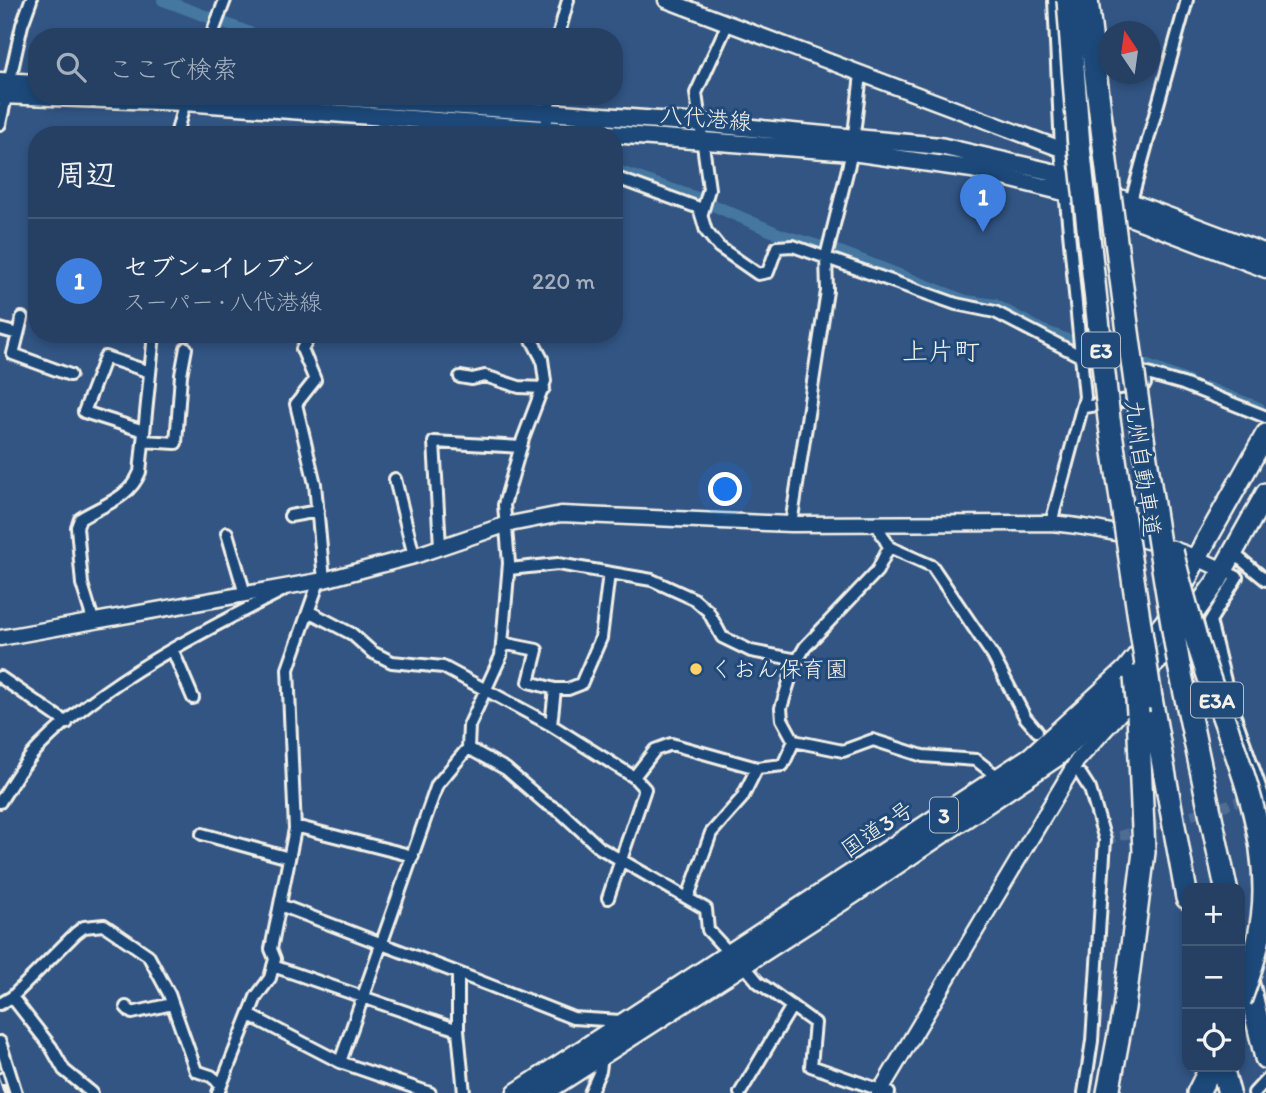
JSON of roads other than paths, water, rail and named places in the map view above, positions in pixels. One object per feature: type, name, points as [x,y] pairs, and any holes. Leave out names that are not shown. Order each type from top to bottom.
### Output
[{"type":"highway","name":"九州自動車道","points":[[1068,0],[1080,159],[1144,705],[1184,883]]},
{"type":"highway","name":"九州自動車道","points":[[1087,0],[1117,268],[1135,400],[1179,664],[1225,883]]},
{"type":"highway","name":"E3A","points":[[1135,400],[1183,594],[1251,792],[1259,825],[1264,894],[1253,964],[1245,987]]},
{"type":"highway","name":"国道3号","points":[[542,1093],[603,1057],[737,959],[1031,757],[1126,670],[1166,621],[1197,557],[1266,434]]},
{"type":"highway","name":"国道3号","points":[[517,1093],[629,1021],[737,959],[1057,756],[1165,653],[1224,568],[1266,493]]},
{"type":"highway","points":[[1108,1093],[1124,1008],[1144,852],[1144,705]]},
{"type":"highway","points":[[1245,969],[1266,1058]]},
{"type":"highway","points":[[1198,1093],[1208,1072]]},
{"type":"highway","points":[[1224,1072],[1228,1093]]},
{"type":"main road","points":[[4,89],[28,85]]},
{"type":"main road","name":"八代港線","points":[[4,89],[28,90]]},
{"type":"main road","name":"八代港線","points":[[265,105],[546,126]]},
{"type":"main road","name":"八代港線","points":[[391,105],[546,126]]},
{"type":"main road","name":"八代港線","points":[[623,129],[701,132],[853,145],[940,146],[1064,184],[1131,201],[1266,253]]},
{"type":"main road","name":"八代港線","points":[[1064,184],[1266,269]]},
{"type":"street","points":[[0,124],[4,89],[31,0]]},
{"type":"street","points":[[214,28],[225,0]]},
{"type":"street","points":[[560,28],[568,0]]},
{"type":"street","points":[[666,0],[1060,149]]},
{"type":"street","points":[[1051,523],[1065,463],[1084,407],[1082,357],[1060,149],[1054,0]]},
{"type":"street","points":[[1131,201],[1187,0]]},
{"type":"street","points":[[702,213],[709,189],[696,93],[728,23]]},
{"type":"street","points":[[791,524],[827,291],[826,257],[853,145],[861,74]]},
{"type":"street","points":[[178,126],[184,105]]},
{"type":"street","points":[[546,126],[549,105]]},
{"type":"street","points":[[623,180],[699,208],[706,231],[719,247],[758,274],[768,272],[777,247],[783,244],[956,304],[995,312],[1082,357]]},
{"type":"street","points":[[22,318],[13,354],[70,375]]},
{"type":"street","points":[[0,328],[18,334]]},
{"type":"street","points":[[93,620],[82,584],[77,527],[80,519],[104,508],[136,480],[153,343]]},
{"type":"street","points":[[220,1089],[251,1016],[256,997],[270,978],[275,959],[271,949],[295,826],[288,669],[321,580],[318,511],[296,404],[315,380],[302,349],[306,343]]},
{"type":"street","points":[[340,1062],[437,785],[468,748],[469,726],[501,656],[509,569],[504,505],[521,447],[544,388],[542,359],[534,343]]},
{"type":"street","points":[[150,372],[105,357],[84,412],[143,436],[176,443],[181,375],[186,348]]},
{"type":"street","points":[[1084,407],[1128,400],[1148,402],[1144,373],[1184,384],[1266,417]]},
{"type":"street","points":[[460,377],[472,379],[485,376],[519,387],[544,388]]},
{"type":"street","points":[[440,546],[434,442],[521,447]]},
{"type":"street","points":[[395,479],[414,556]]},
{"type":"street","points":[[290,516],[318,511]]},
{"type":"street","points":[[0,638],[321,580],[414,556],[505,525],[561,514],[791,524],[1051,523],[1086,526],[1197,557],[1266,580]]},
{"type":"street","points":[[877,525],[889,547],[932,566],[993,656],[1025,717],[1037,731]]},
{"type":"street","points":[[227,533],[245,594]]},
{"type":"street","points":[[889,547],[877,571],[805,647],[781,709],[782,719],[794,741],[843,751],[873,740],[923,756],[976,760],[999,778]]},
{"type":"street","points":[[509,569],[558,564],[652,580],[694,599],[708,611],[722,637],[751,651],[798,660]]},
{"type":"street","points":[[1224,568],[1237,578],[1210,621],[1231,705],[1266,804]]},
{"type":"street","points":[[468,748],[506,769],[561,812],[586,838],[621,862],[706,909],[708,930],[758,982],[815,1023],[811,1066],[883,1092],[1077,761],[1165,662],[1224,568]]},
{"type":"street","points":[[502,643],[537,650],[529,681],[555,689],[576,687],[585,677],[601,638],[609,573]]},
{"type":"street","points":[[0,802],[39,747],[117,686],[173,651],[295,585]]},
{"type":"street","points":[[310,611],[352,634],[372,652],[393,662],[443,667],[551,725],[634,777],[645,789],[608,898]]},
{"type":"street","points":[[173,651],[193,698]]},
{"type":"street","points":[[0,677],[67,723]]},
{"type":"street","points":[[551,725],[555,689]]},
{"type":"street","points":[[634,777],[655,750],[671,744],[757,768],[783,765],[794,741]]},
{"type":"street","points":[[688,897],[711,834],[742,798],[757,768]]},
{"type":"street","points":[[1081,775],[1090,789],[1105,840],[1092,1041],[1084,1093]]},
{"type":"street","points":[[295,826],[413,856]]},
{"type":"street","points":[[202,834],[289,858]]},
{"type":"street","points":[[280,905],[381,941],[573,1018],[629,1021]]},
{"type":"street","points":[[0,1004],[12,998],[76,933],[84,927],[104,925],[148,955],[172,1004],[196,1071],[211,1076],[220,1089]]},
{"type":"street","points":[[273,967],[458,1030]]},
{"type":"street","points":[[458,973],[458,1030],[464,1093]]},
{"type":"street","points":[[12,998],[51,1047],[64,1070],[92,1093]]},
{"type":"street","points":[[126,1007],[132,1013],[172,1004]]},
{"type":"street","points":[[740,1093],[792,1006]]},
{"type":"street","points":[[251,1016],[340,1062],[430,1093]]},
{"type":"street","points":[[0,1042],[16,1093]]},
{"type":"street","points":[[590,1093],[603,1057]]},
{"type":"street","points":[[1254,1093],[1266,1080]]},
{"type":"waterway","points":[[163,0],[237,28]]},
{"type":"waterway","points":[[623,173],[697,198],[781,235],[843,253],[966,301],[995,305],[1043,331],[1073,342]]},
{"type":"waterway","points":[[1088,343],[1189,382]]},
{"type":"waterway","points":[[1207,388],[1259,408]]},
{"type":"tunnel","points":[[1105,840],[1251,798]]},
{"type":"railway","points":[[0,1074],[6,1093]]},
{"type":"place","name":"セブン-イレブン","points":[[983,232]]},
{"type":"place","name":"くおん保育園","points":[[696,669]]},
{"type":"district","name":"上片町","points":[[941,351]]}]
